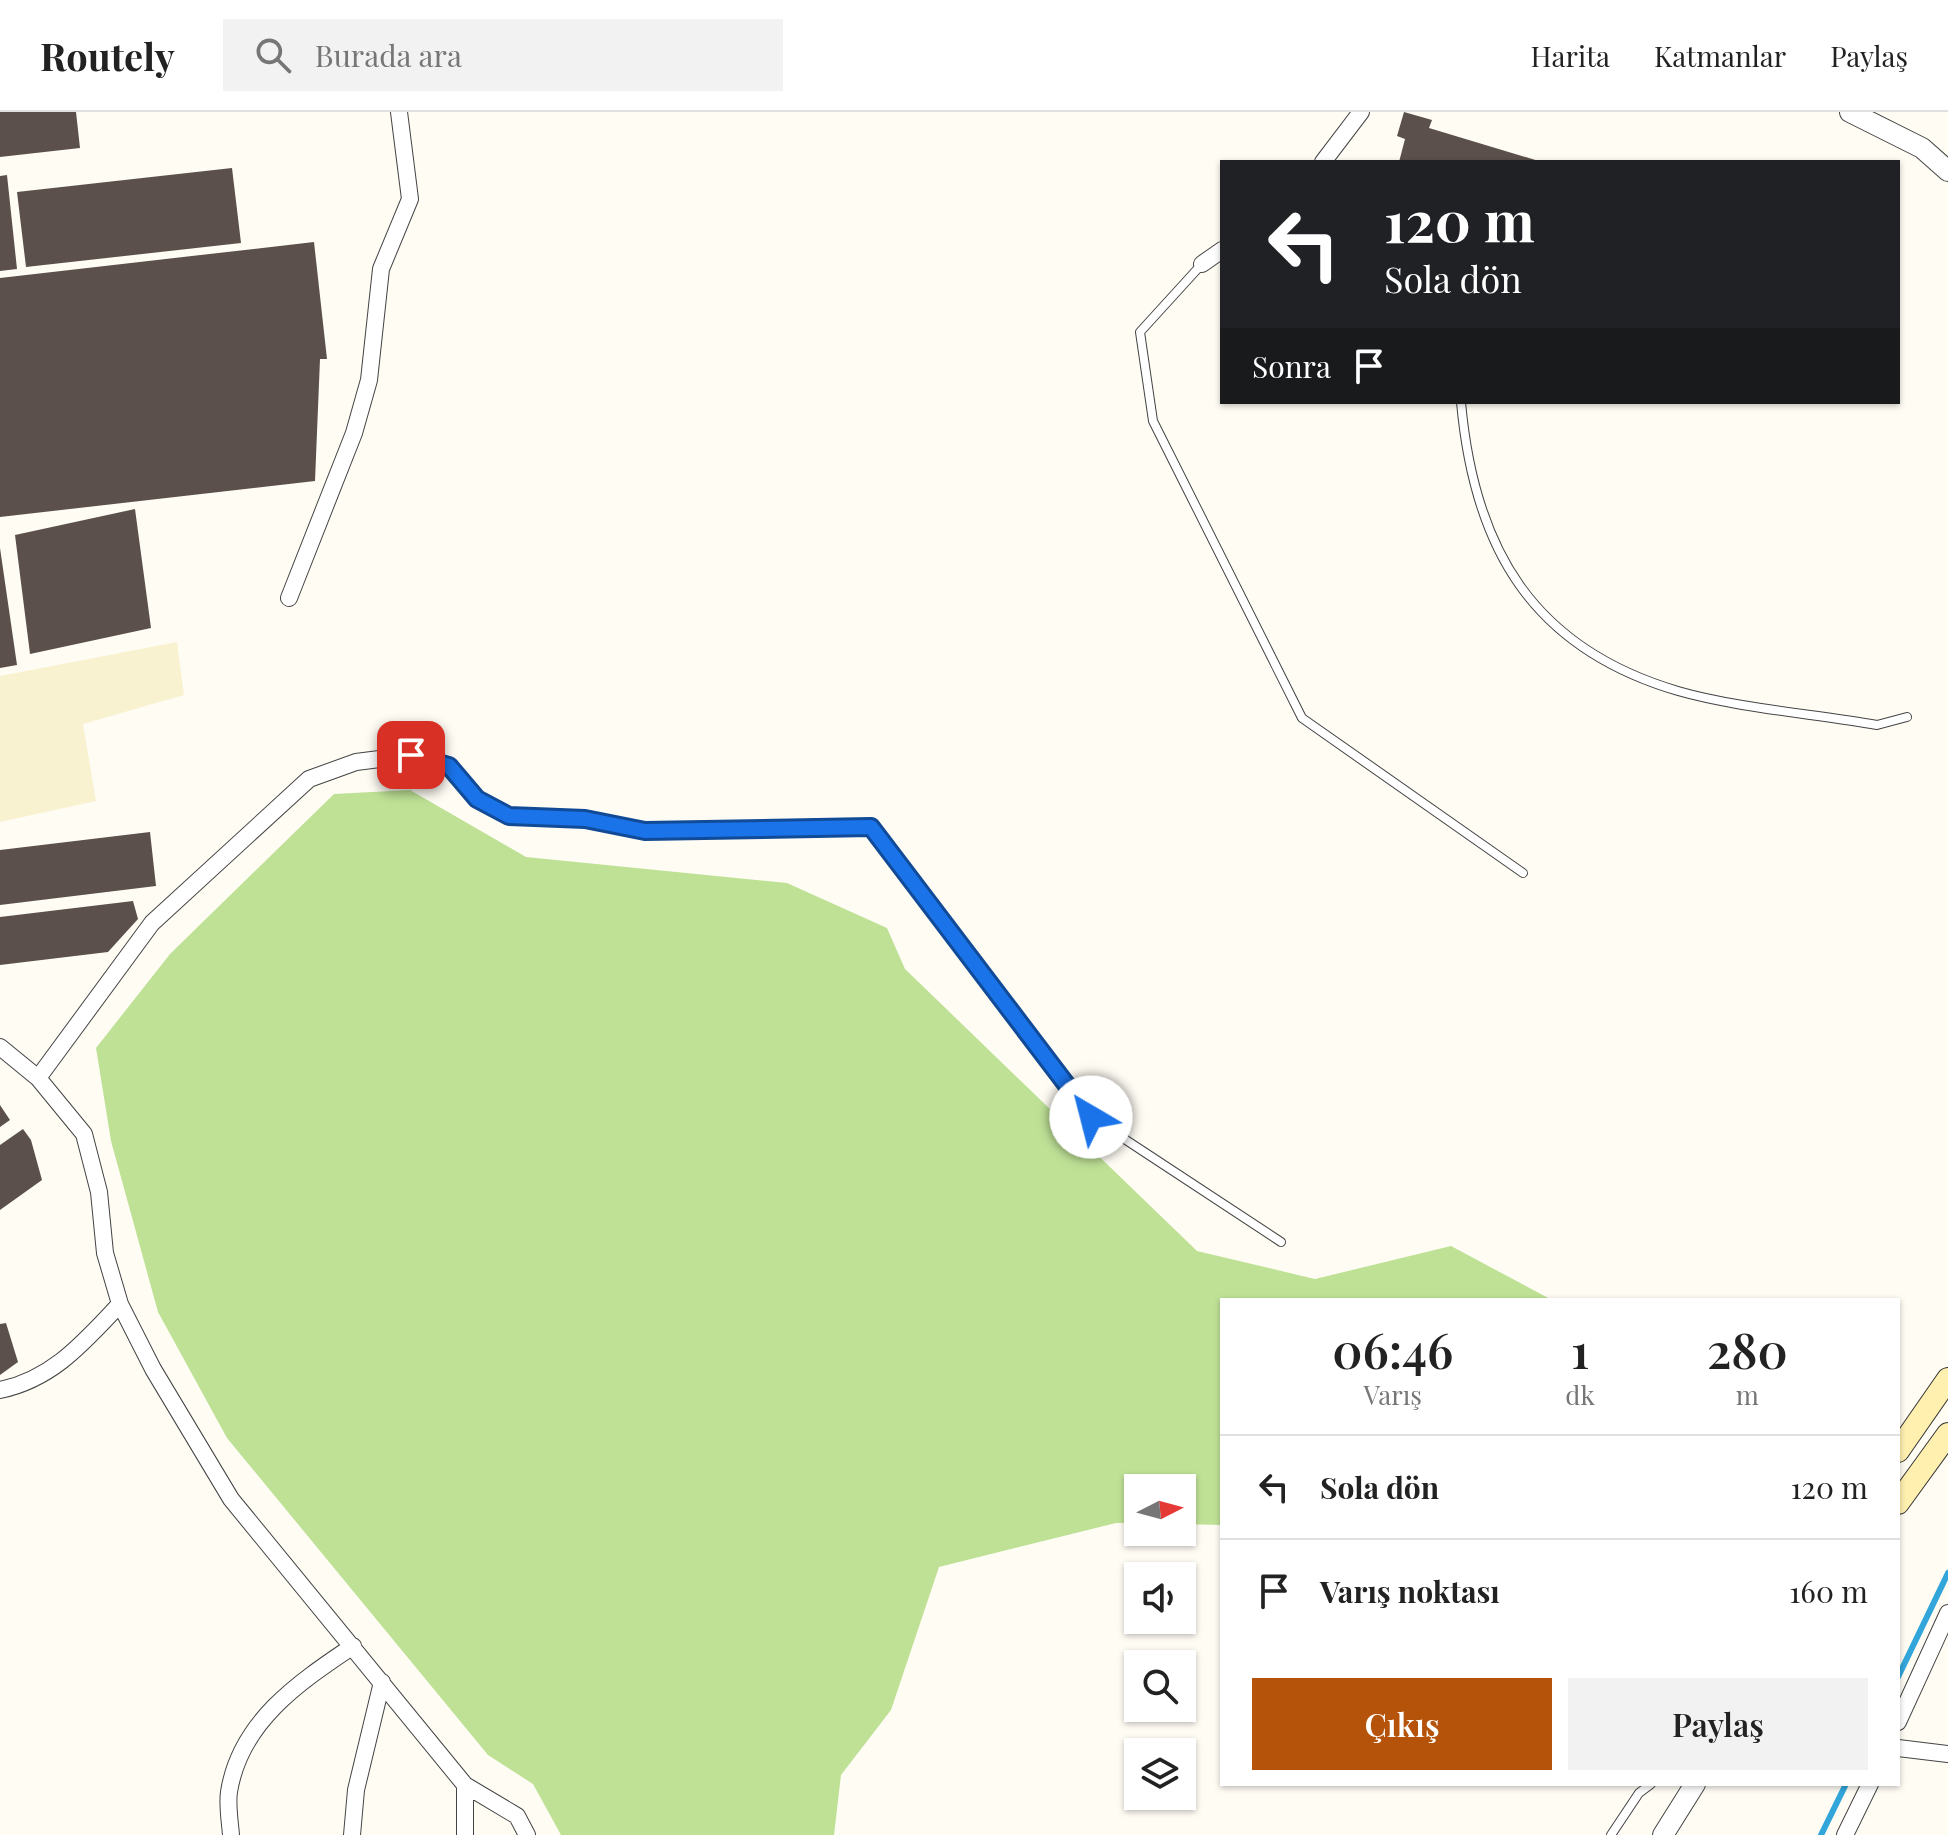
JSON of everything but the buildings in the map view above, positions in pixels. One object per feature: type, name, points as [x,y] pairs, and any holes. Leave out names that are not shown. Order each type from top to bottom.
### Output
[{"type":"main road","points":[[1900,1448],[1948,1379]]},
{"type":"main road","points":[[1900,1500],[1948,1434]]},
{"type":"street","points":[[289,598],[354,433],[369,380],[381,269],[410,199],[399,112]]},
{"type":"street","points":[[1325,160],[1361,112]]},
{"type":"street","points":[[1850,112],[1922,148],[1948,171]]},
{"type":"street","points":[[1202,264],[1220,251]]},
{"type":"street","points":[[38,1078],[152,923],[309,779],[356,762],[411,755],[449,766],[477,799],[509,816],[585,819],[645,831],[871,827]]},
{"type":"street","points":[[0,1047],[38,1078],[84,1134],[99,1192],[105,1253],[120,1304],[153,1369],[231,1499],[465,1785],[517,1816],[527,1835]]},
{"type":"street","points":[[0,1390],[27,1384],[67,1359],[120,1304]]},
{"type":"street","points":[[1900,1718],[1948,1613]]},
{"type":"street","points":[[231,1835],[228,1794],[243,1744],[263,1717],[304,1679],[353,1646]]},
{"type":"street","points":[[352,1835],[356,1790],[382,1682]]},
{"type":"street","points":[[1900,1748],[1948,1754]]},
{"type":"street","points":[[465,1785],[465,1835]]},
{"type":"street","points":[[1663,1835],[1694,1786]]},
{"type":"street","points":[[1845,1835],[1869,1786]]},
{"type":"lane","points":[[1202,264],[1140,332],[1153,421],[1302,718],[1523,873]]},
{"type":"lane","points":[[1461,404],[1474,494],[1510,573],[1552,626],[1607,665],[1693,694],[1877,725],[1907,717]]},
{"type":"lane","points":[[871,827],[1091,1117],[1281,1242]]},
{"type":"lane","points":[[1611,1835],[1639,1793],[1648,1786]]},
{"type":"shaded area","points":[[177,642],[184,695],[83,724],[96,801],[0,822],[0,676]]},
{"type":"green space","points":[[410,790],[526,857],[787,883],[887,928],[905,969],[1197,1251],[1315,1279],[1451,1246],[1548,1298],[1220,1298],[1220,1525],[1196,1524],[1196,1474],[1124,1474],[1124,1523],[939,1567],[891,1710],[841,1775],[834,1835],[561,1835],[533,1784],[488,1755],[227,1438],[158,1312],[111,1141],[96,1048],[170,954],[334,794]]},
{"type":"waterway","points":[[1900,1673],[1948,1573]]},
{"type":"waterway","points":[[1821,1835],[1845,1786]]},
{"type":"route","points":[[411,755],[449,766],[477,799],[509,816],[585,819],[645,831],[871,827],[1091,1117]]}]
